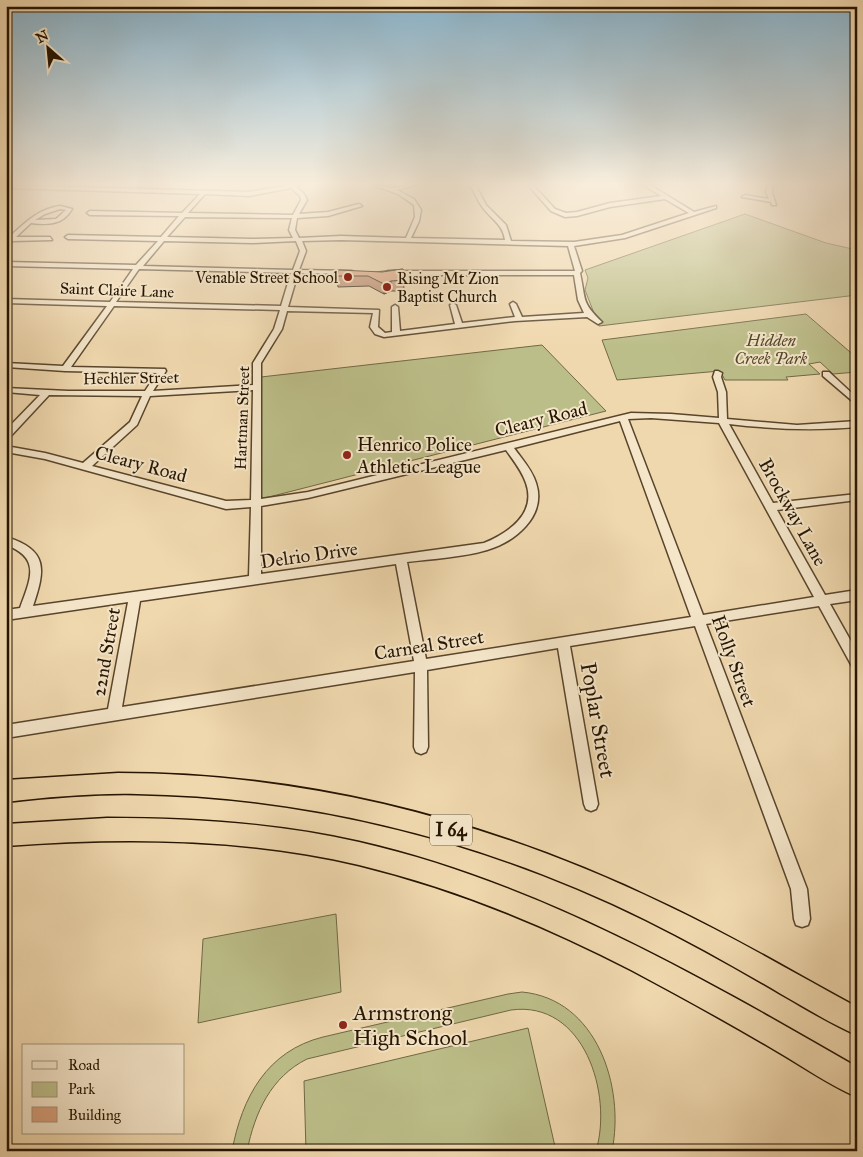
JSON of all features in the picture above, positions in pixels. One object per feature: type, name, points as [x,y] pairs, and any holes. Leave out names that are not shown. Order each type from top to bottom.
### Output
[{"type":"highway","name":"I 64","points":[[6,791],[81,785],[154,784],[251,790],[326,801],[386,813],[441,828],[522,854],[625,898],[724,949],[857,1022]]},
{"type":"highway","name":"I 64","points":[[6,835],[101,830],[216,832],[300,842],[408,866],[504,899],[600,941],[695,991],[857,1082]]},
{"type":"street","points":[[9,241],[50,239]]},
{"type":"street","points":[[65,370],[138,267],[162,239],[253,241],[320,239]]},
{"type":"street","points":[[408,239],[570,244],[617,239]]},
{"type":"street","name":"Hartman Street","points":[[254,580],[256,387],[259,357],[274,336],[284,309],[303,251],[303,247],[298,240]]},
{"type":"street","points":[[570,244],[579,271],[577,273],[579,293],[588,316]]},
{"type":"street","points":[[6,264],[361,273]]},
{"type":"street","points":[[377,273],[577,273]]},
{"type":"street","name":"Saint Claire Lane","points":[[6,301],[377,311],[374,327],[376,331],[384,334],[396,333]]},
{"type":"street","points":[[513,304],[519,319]]},
{"type":"street","points":[[453,305],[459,325]]},
{"type":"street","points":[[395,307],[396,333],[519,319],[588,316],[598,322]]},
{"type":"street","points":[[6,365],[65,370],[162,371],[147,394],[134,423],[85,467]]},
{"type":"street","name":"Brockway Lane","points":[[718,372],[717,377],[722,392],[723,422],[857,664]]},
{"type":"street","points":[[826,374],[857,403]]},
{"type":"street","name":"Hechler Street","points":[[6,390],[46,394],[147,394],[256,387]]},
{"type":"street","points":[[6,436],[46,394]]},
{"type":"street","name":"Cleary Road","points":[[6,449],[45,456],[226,505],[256,504],[308,495],[623,418],[656,416],[804,428],[857,424]]},
{"type":"street","name":"Holly Street","points":[[623,418],[799,889],[802,919]]},
{"type":"street","name":"Delrio Drive","points":[[6,615],[485,547],[506,538],[519,528],[531,510],[533,492],[528,476],[508,446]]},
{"type":"street","points":[[770,507],[857,497]]},
{"type":"street","points":[[6,540],[22,545],[33,554],[38,566],[25,612]]},
{"type":"street","points":[[401,560],[421,666],[421,747]]},
{"type":"street","name":"Carneal Street","points":[[6,732],[857,595]]},
{"type":"street","name":"22nd Street","points":[[114,714],[135,597]]},
{"type":"street","name":"Poplar Street","points":[[563,643],[592,804]]},
{"type":"green space","name":"Hidden Creek Park","points":[[674,239],[815,239],[857,250],[857,295],[599,326],[585,290],[588,278],[585,270]]},
{"type":"green space","name":"Hidden Creek Park","points":[[806,314],[857,358],[854,360],[857,362],[857,372],[833,374],[820,362],[809,364],[820,374],[786,377],[788,380],[725,380],[720,371],[617,380],[602,340]]},
{"type":"green space","name":"Henrico Police Athletic League","points":[[542,345],[606,411],[261,499],[261,377]]},
{"type":"green space","points":[[336,914],[341,992],[198,1023],[203,939]]},
{"type":"green space","points":[[522,992],[548,998],[570,1011],[587,1029],[600,1050],[609,1074],[614,1100],[615,1126],[612,1151],[596,1151],[600,1128],[600,1104],[596,1079],[587,1055],[574,1035],[557,1020],[536,1011],[511,1010],[307,1059],[284,1075],[266,1097],[250,1137],[247,1151],[232,1151],[236,1131],[243,1112],[250,1095],[260,1079],[272,1065],[287,1053],[303,1044],[323,1037]]},
{"type":"green space","points":[[528,1028],[556,1151],[306,1151],[304,1081]]},
{"type":"building","points":[[403,269],[403,280],[384,284],[368,276],[337,276],[339,270],[382,272]]},
{"type":"place","name":"Venable Street School","points":[[348,277]]},
{"type":"place","name":"Rising Mt Zion Baptist Church","points":[[387,287]]},
{"type":"place","name":"Henrico Police Athletic League","points":[[347,455]]},
{"type":"place","name":"Armstrong High School","points":[[343,1025]]}]
